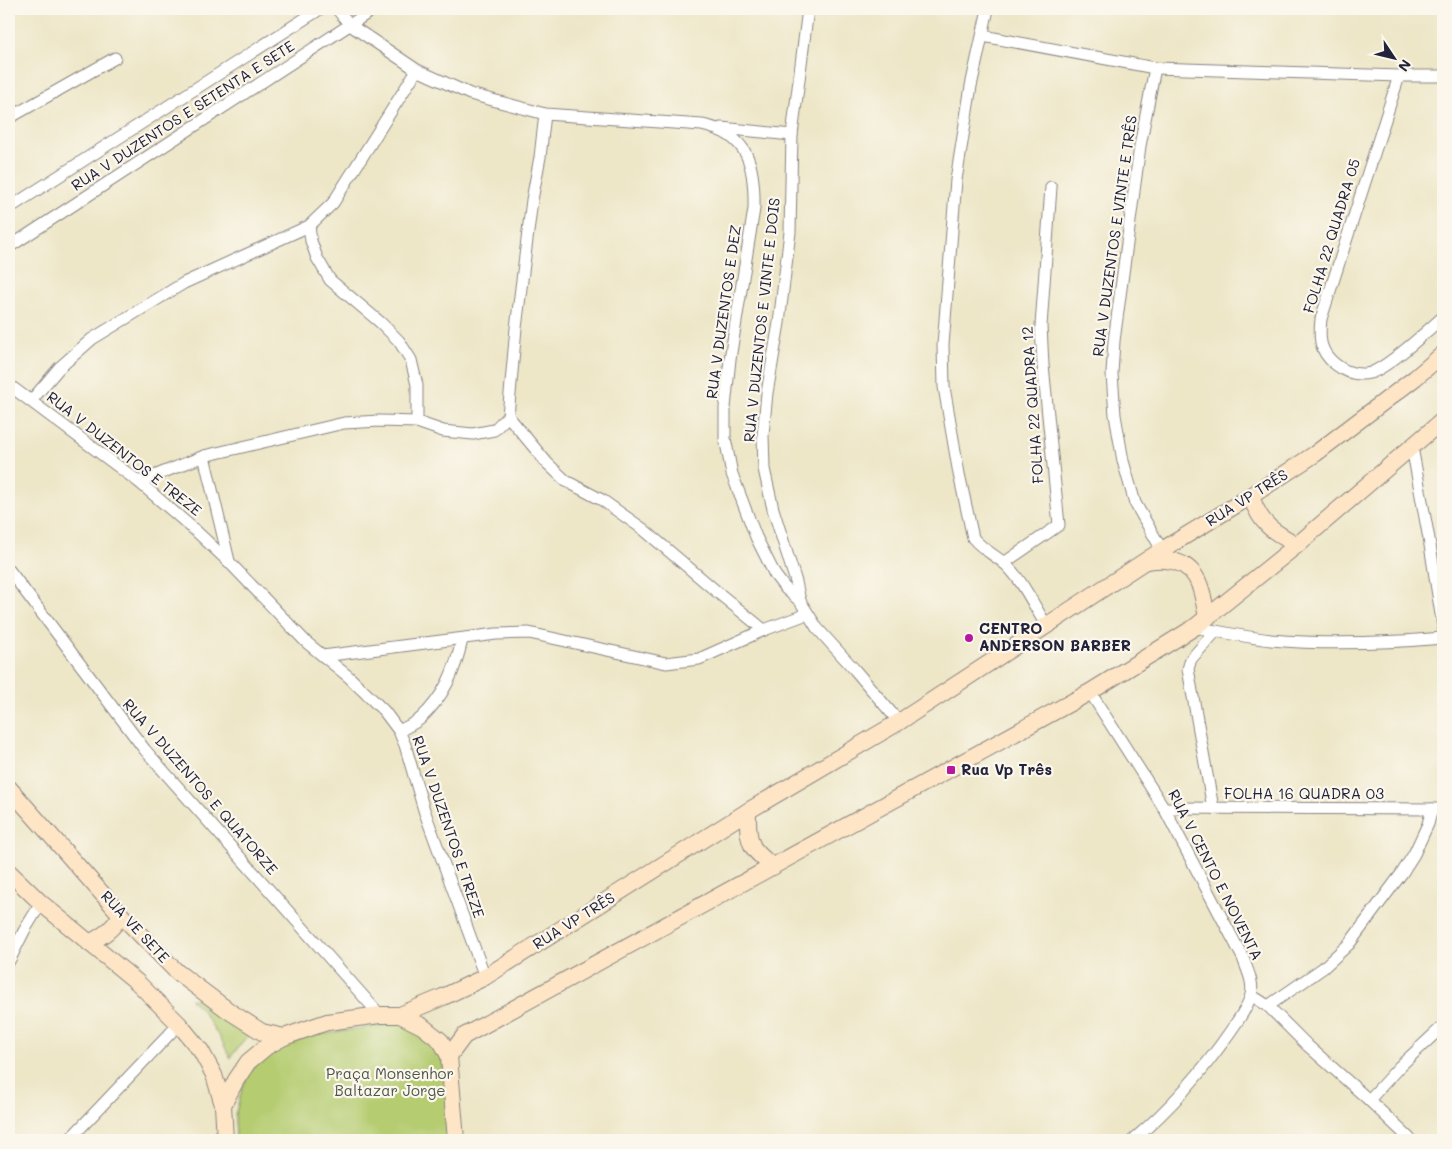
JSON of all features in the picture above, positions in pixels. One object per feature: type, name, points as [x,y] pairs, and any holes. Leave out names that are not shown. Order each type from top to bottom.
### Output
[{"type":"main road","name":"RUA VP TRÊS","points":[[400,1016],[443,998],[485,976],[748,811],[899,722],[1162,550],[1251,496],[1315,454],[1415,378],[1443,354]]},
{"type":"main road","points":[[449,1056],[464,1036],[1090,692],[1206,625],[1297,544],[1443,420]]},
{"type":"main road","points":[[1251,496],[1261,519],[1277,534],[1297,544]]},
{"type":"main road","points":[[1146,561],[1165,559],[1177,562],[1186,566],[1196,576],[1202,590],[1206,625]]},
{"type":"main road","name":"RUA VE SETE","points":[[9,788],[121,915],[177,972],[229,1012],[262,1032],[284,1037]]},
{"type":"main road","points":[[748,811],[749,838],[753,847],[773,867]]},
{"type":"main road","points":[[9,872],[41,903],[137,982],[180,1024],[201,1051],[214,1075],[223,1104],[225,1140]]},
{"type":"main road","points":[[89,943],[110,930],[121,915]]},
{"type":"main road","points":[[223,1104],[248,1062],[266,1047],[284,1037],[326,1022],[380,1015],[400,1016],[422,1026],[441,1041],[449,1056],[456,1140]]},
{"type":"street","points":[[9,208],[320,9]]},
{"type":"street","name":"RUA V DUZENTOS E DEZ","points":[[337,9],[350,25],[417,70],[470,94],[545,114],[693,124],[716,128],[731,136],[746,151],[752,173],[754,209],[730,359],[725,408],[725,438],[732,474],[756,537],[775,575],[800,601],[817,628],[899,722]]},
{"type":"street","name":"RUA V DUZENTOS E SETENTA E SETE","points":[[9,247],[374,9]]},
{"type":"street","name":"RUA V DUZENTOS E VINTE E DOIS","points":[[800,601],[764,469],[763,444],[767,393],[790,232],[792,135],[808,9]]},
{"type":"street","points":[[987,10],[971,86],[956,180],[943,345],[944,387],[959,474],[973,538],[980,547],[1004,563],[1017,578],[1046,625]]},
{"type":"street","points":[[983,36],[1155,68],[1443,76]]},
{"type":"street","points":[[9,118],[115,58]]},
{"type":"street","name":"RUA V DUZENTOS E VINTE E TRÊS","points":[[1155,68],[1138,166],[1114,341],[1112,374],[1115,416],[1123,461],[1135,503],[1162,550]]},
{"type":"street","points":[[31,401],[59,368],[99,334],[184,283],[309,226],[333,203],[417,70]]},
{"type":"street","name":"FOLHA 22 QUADRA 05","points":[[1399,76],[1320,319],[1322,349],[1330,361],[1342,370],[1357,374],[1371,373],[1386,364],[1443,317]]},
{"type":"street","points":[[140,482],[204,456],[344,423],[380,421],[417,422],[443,431],[473,434],[494,430],[508,416],[532,200],[545,114]]},
{"type":"street","points":[[716,128],[792,135]]},
{"type":"street","name":"FOLHA 22 QUADRA 12","points":[[1004,563],[1059,525],[1042,365],[1041,326],[1051,187]]},
{"type":"street","points":[[309,226],[311,241],[317,258],[330,280],[381,323],[399,342],[411,360],[417,385],[417,422]]},
{"type":"street","name":"RUA V DUZENTOS E TREZE","points":[[9,385],[140,482],[229,562],[299,635],[384,711],[399,730],[405,744],[424,810],[485,976]]},
{"type":"street","points":[[508,416],[547,463],[566,481],[602,500],[644,529],[764,630]]},
{"type":"street","points":[[1412,446],[1443,627]]},
{"type":"street","points":[[204,456],[229,562]]},
{"type":"street","name":"RUA V DUZENTOS E QUATORZE","points":[[9,570],[145,750],[380,1015]]},
{"type":"street","points":[[323,656],[462,640],[496,634],[529,632],[666,663],[699,659],[764,630],[807,614]]},
{"type":"street","points":[[1213,808],[1188,669],[1206,625],[1271,640],[1399,642],[1443,638]]},
{"type":"street","points":[[399,730],[418,720],[436,702],[451,678],[459,656],[462,640]]},
{"type":"street","name":"RUA V CENTO E NOVENTA","points":[[1090,692],[1164,808],[1242,958],[1251,980],[1251,995]]},
{"type":"street","name":"FOLHA 16 QUADRA 03","points":[[1164,808],[1438,809]]},
{"type":"street","points":[[1268,1006],[1323,968],[1349,944],[1402,873],[1438,809]]},
{"type":"street","points":[[9,961],[41,903]]},
{"type":"street","points":[[1133,1140],[1148,1128],[1175,1100],[1213,1056],[1243,1013],[1251,995],[1268,1006],[1308,1046],[1411,1140]]},
{"type":"street","points":[[69,1140],[180,1024]]},
{"type":"street","points":[[1369,1100],[1399,1067],[1443,1026]]},
{"type":"green space","points":[[190,999],[203,999],[254,1032],[243,1041],[230,1058],[223,1043],[201,1009]]},
{"type":"green space","name":"Praça Monsenhor Baltazar Jorge","points":[[409,1021],[441,1051],[453,1140],[236,1140],[235,1115],[243,1086],[252,1069],[264,1055],[310,1036]]},
{"type":"place","name":"CENTRO ANDERSON BARBER","points":[[969,638]]},
{"type":"place","name":"Rua Vp Três","points":[[951,770]]}]
